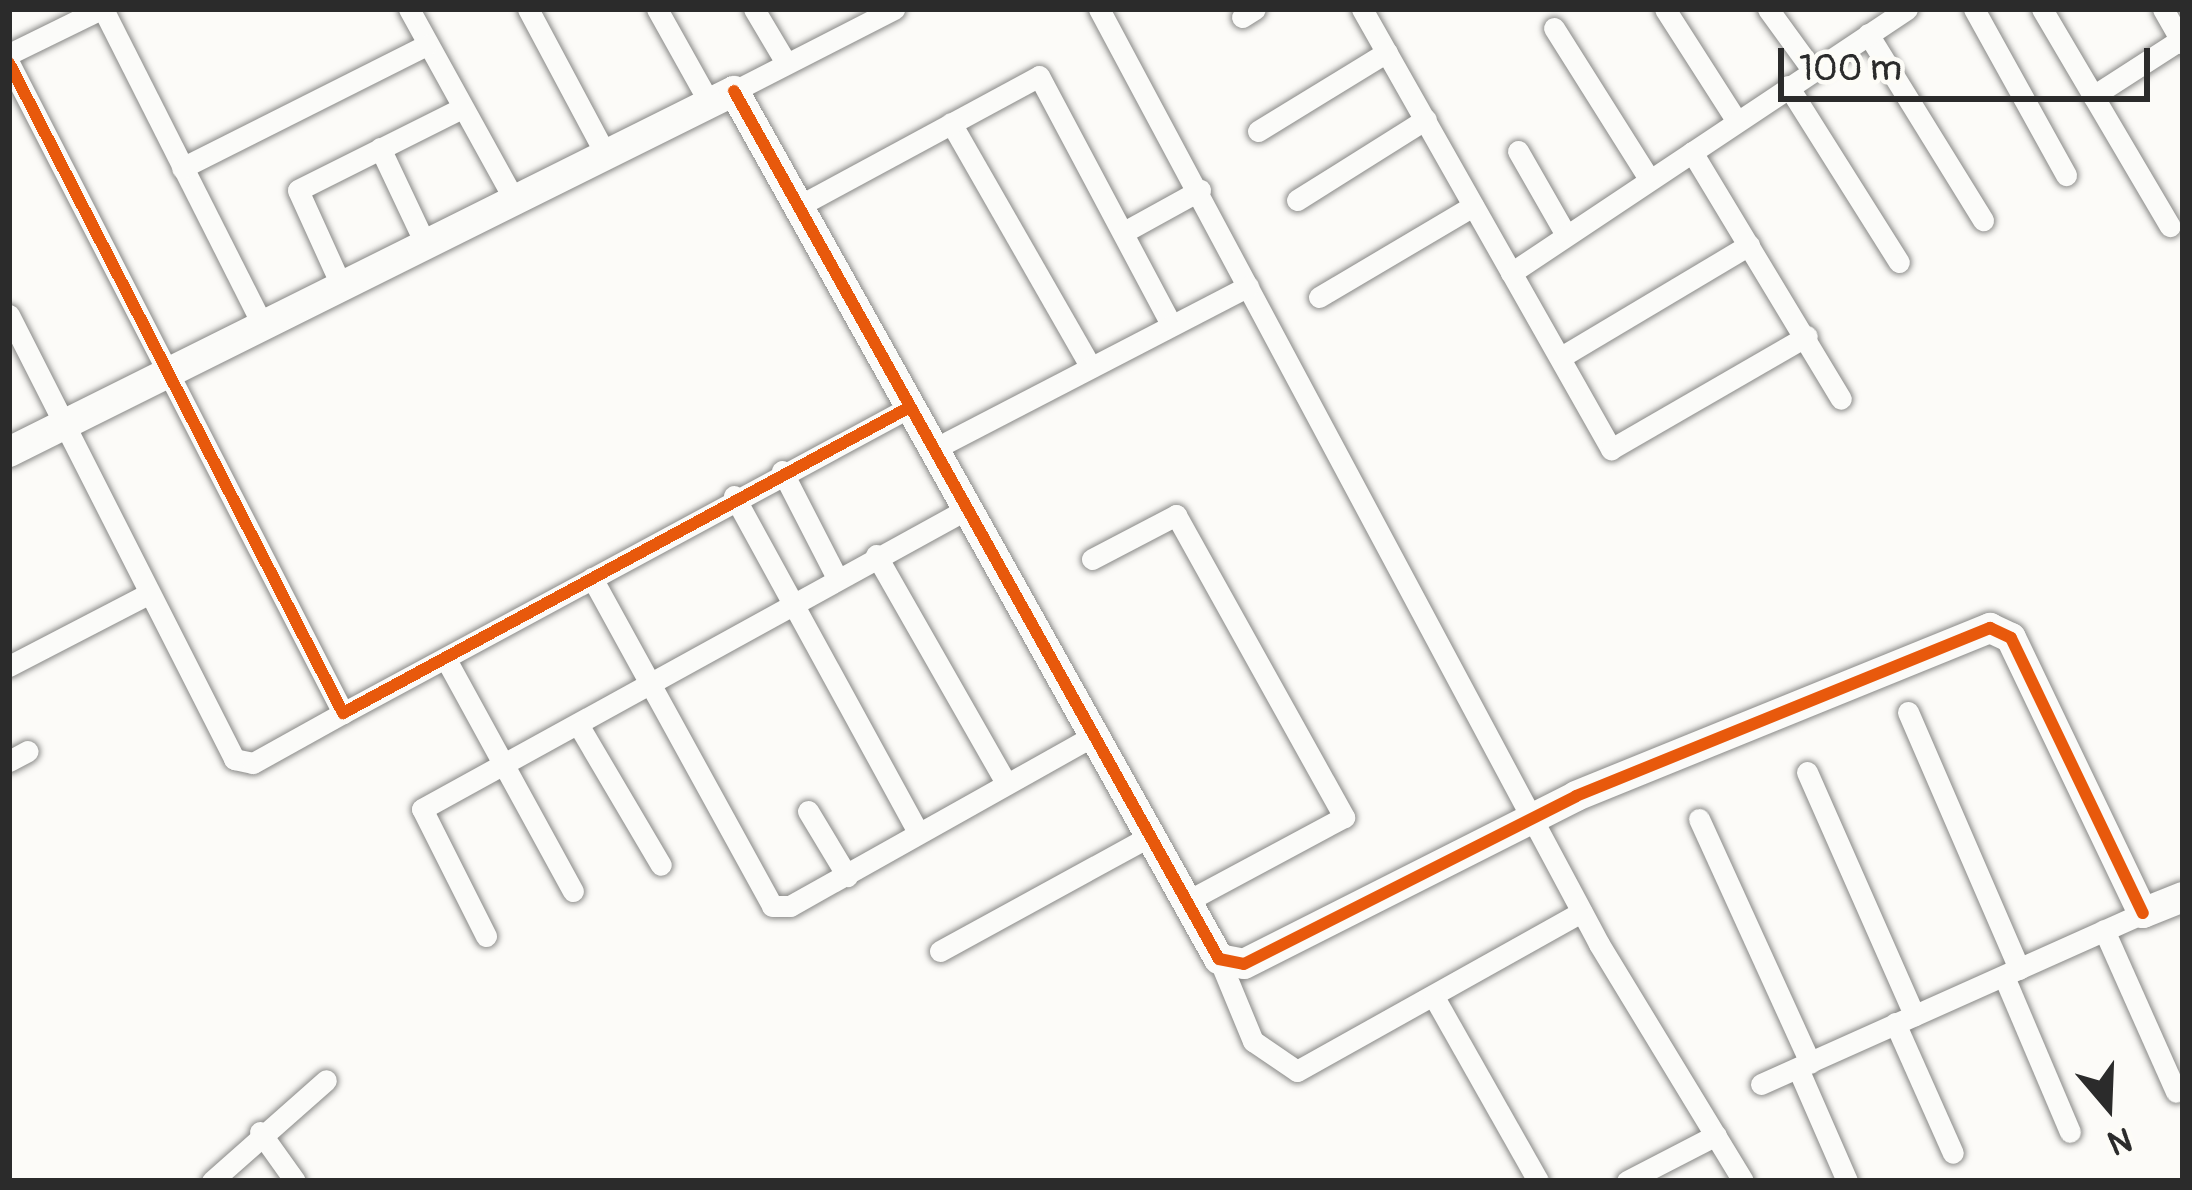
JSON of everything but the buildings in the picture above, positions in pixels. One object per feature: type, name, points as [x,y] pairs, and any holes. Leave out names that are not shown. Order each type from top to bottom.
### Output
[{"type":"street","points":[[262,324],[102,9],[9,59],[165,374],[343,713]]},
{"type":"street","points":[[409,9],[514,199]]},
{"type":"street","points":[[528,9],[604,153]]},
{"type":"street","points":[[657,9],[797,208],[1098,733],[1219,959],[1253,1041],[1297,1071],[1582,912]]},
{"type":"street","points":[[754,9],[786,63]]},
{"type":"street","points":[[9,452],[722,97],[860,16],[894,9]]},
{"type":"street","points":[[1100,9],[1582,912],[1743,1181]]},
{"type":"street","points":[[1362,9],[1612,449],[1807,336]]},
{"type":"street","points":[[1665,9],[1736,120]]},
{"type":"street","points":[[1768,9],[1813,70]]},
{"type":"street","points":[[1974,9],[2066,175]]},
{"type":"street","points":[[2042,9],[2170,226]]},
{"type":"street","points":[[2093,96],[2182,40],[2163,9]]},
{"type":"street","points":[[1511,273],[1903,10]]},
{"type":"street","points":[[1554,28],[1648,177]]},
{"type":"street","points":[[1868,34],[1983,220]]},
{"type":"street","points":[[182,168],[428,45]]},
{"type":"street","points":[[1258,131],[1387,52]]},
{"type":"street","points":[[797,208],[1039,76],[1171,324]]},
{"type":"street","points":[[1788,86],[1899,262]]},
{"type":"street","points":[[341,285],[298,190],[462,108]]},
{"type":"street","points":[[1297,200],[1426,118]]},
{"type":"street","points":[[951,123],[1090,367]]},
{"type":"street","points":[[380,148],[425,244]]},
{"type":"street","points":[[1518,151],[1565,233]]},
{"type":"street","points":[[1692,152],[1841,398]]},
{"type":"street","points":[[1124,232],[1200,190]]},
{"type":"street","points":[[1319,297],[1473,206]]},
{"type":"street","points":[[1561,357],[1749,245]]},
{"type":"street","points":[[932,450],[1248,286]]},
{"type":"street","points":[[9,315],[146,595],[242,764],[448,663],[734,496],[908,408]]},
{"type":"street","points":[[782,471],[836,576]]},
{"type":"street","points":[[734,496],[917,830]]},
{"type":"street","points":[[486,936],[422,809],[579,726],[836,576],[967,509]]},
{"type":"street","points":[[1092,559],[1176,515],[1344,817],[1189,901]]},
{"type":"street","points":[[876,555],[1006,783]]},
{"type":"street","points":[[592,578],[772,906],[847,875],[917,830],[1098,733]]},
{"type":"street","points":[[9,666],[146,595]]},
{"type":"street","points":[[1219,959],[1244,964],[1532,817],[2002,628],[2143,913]]},
{"type":"street","points":[[448,663],[573,891]]},
{"type":"street","points":[[1908,712],[2070,1132]]},
{"type":"street","points":[[579,726],[661,865]]},
{"type":"street","points":[[1807,772],[1953,1153]]},
{"type":"street","points":[[808,811],[847,875]]},
{"type":"street","points":[[1699,819],[1805,1067],[1847,1181]]},
{"type":"street","points":[[940,951],[1150,836]]},
{"type":"street","points":[[1761,1084],[2183,897]]},
{"type":"street","points":[[2104,930],[2176,1092]]},
{"type":"street","points":[[1434,997],[1538,1181]]},
{"type":"street","points":[[212,1181],[260,1132],[326,1080]]},
{"type":"street","points":[[260,1132],[295,1181]]},
{"type":"street","points":[[1627,1181],[1716,1135]]},
{"type":"cycle path","points":[[9,63],[343,713],[908,408]]},
{"type":"cycle path","points":[[734,91],[1219,959],[1244,964],[1576,796],[1990,628],[2011,638],[2143,913]]}]
